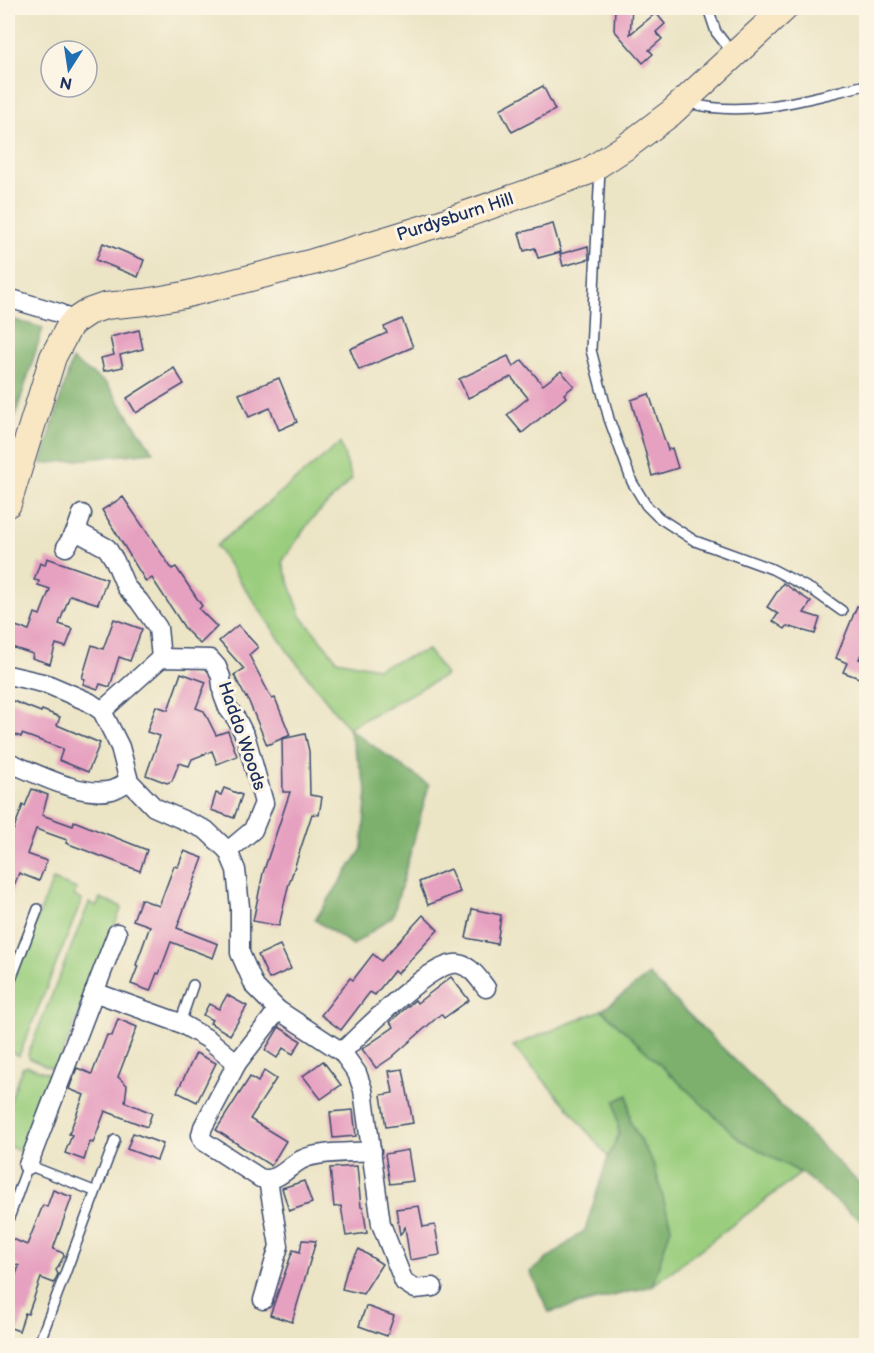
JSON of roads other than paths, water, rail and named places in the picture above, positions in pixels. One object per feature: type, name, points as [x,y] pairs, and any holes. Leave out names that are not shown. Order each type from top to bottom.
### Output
[{"type":"main road","name":"Purdysburn Hill","points":[[73,322],[88,312],[105,306],[184,295],[313,262],[521,196],[587,172],[627,146],[684,101],[785,8]]},
{"type":"main road","points":[[8,504],[53,357],[64,334],[73,322]]},
{"type":"street","points":[[8,298],[59,313],[73,322]]},
{"type":"street","points":[[74,531],[107,548],[116,561],[126,587],[158,628],[161,658],[102,711]]},
{"type":"street","name":"Haddo Woods","points":[[161,658],[210,659],[217,667],[221,677],[223,695],[228,708],[246,738],[264,803],[253,830],[228,851]]},
{"type":"street","points":[[8,675],[47,684],[89,702],[102,711],[120,747],[129,781],[154,807],[206,830],[228,851],[236,870],[240,907],[240,953],[255,987],[278,1010],[342,1052],[357,1073],[363,1090],[381,1224],[404,1282],[416,1289],[433,1287]]},
{"type":"street","points":[[8,762],[69,787],[93,792],[113,790],[129,781]]},
{"type":"street","points":[[28,1165],[117,933]]},
{"type":"street","points":[[342,1052],[400,996],[450,964],[460,964],[472,971],[486,988]]},
{"type":"street","points":[[94,992],[180,1023],[208,1039],[237,1063]]},
{"type":"street","points":[[278,1010],[237,1063],[202,1126],[203,1141],[260,1178],[268,1180],[280,1175],[302,1159],[372,1151]]},
{"type":"street","points":[[263,1300],[279,1246],[268,1180]]},
{"type":"lane","points":[[708,8],[716,33],[734,55]]},
{"type":"lane","points":[[684,101],[711,108],[763,108],[867,86]]},
{"type":"lane","points":[[600,163],[591,350],[609,419],[632,482],[646,505],[658,517],[695,541],[772,569],[814,591],[842,611]]},
{"type":"lane","points":[[8,987],[12,961],[38,909]]},
{"type":"lane","points":[[180,1023],[193,985]]},
{"type":"lane","points":[[38,1346],[94,1191],[115,1140]]},
{"type":"lane","points":[[8,1221],[28,1165],[94,1191]]}]
